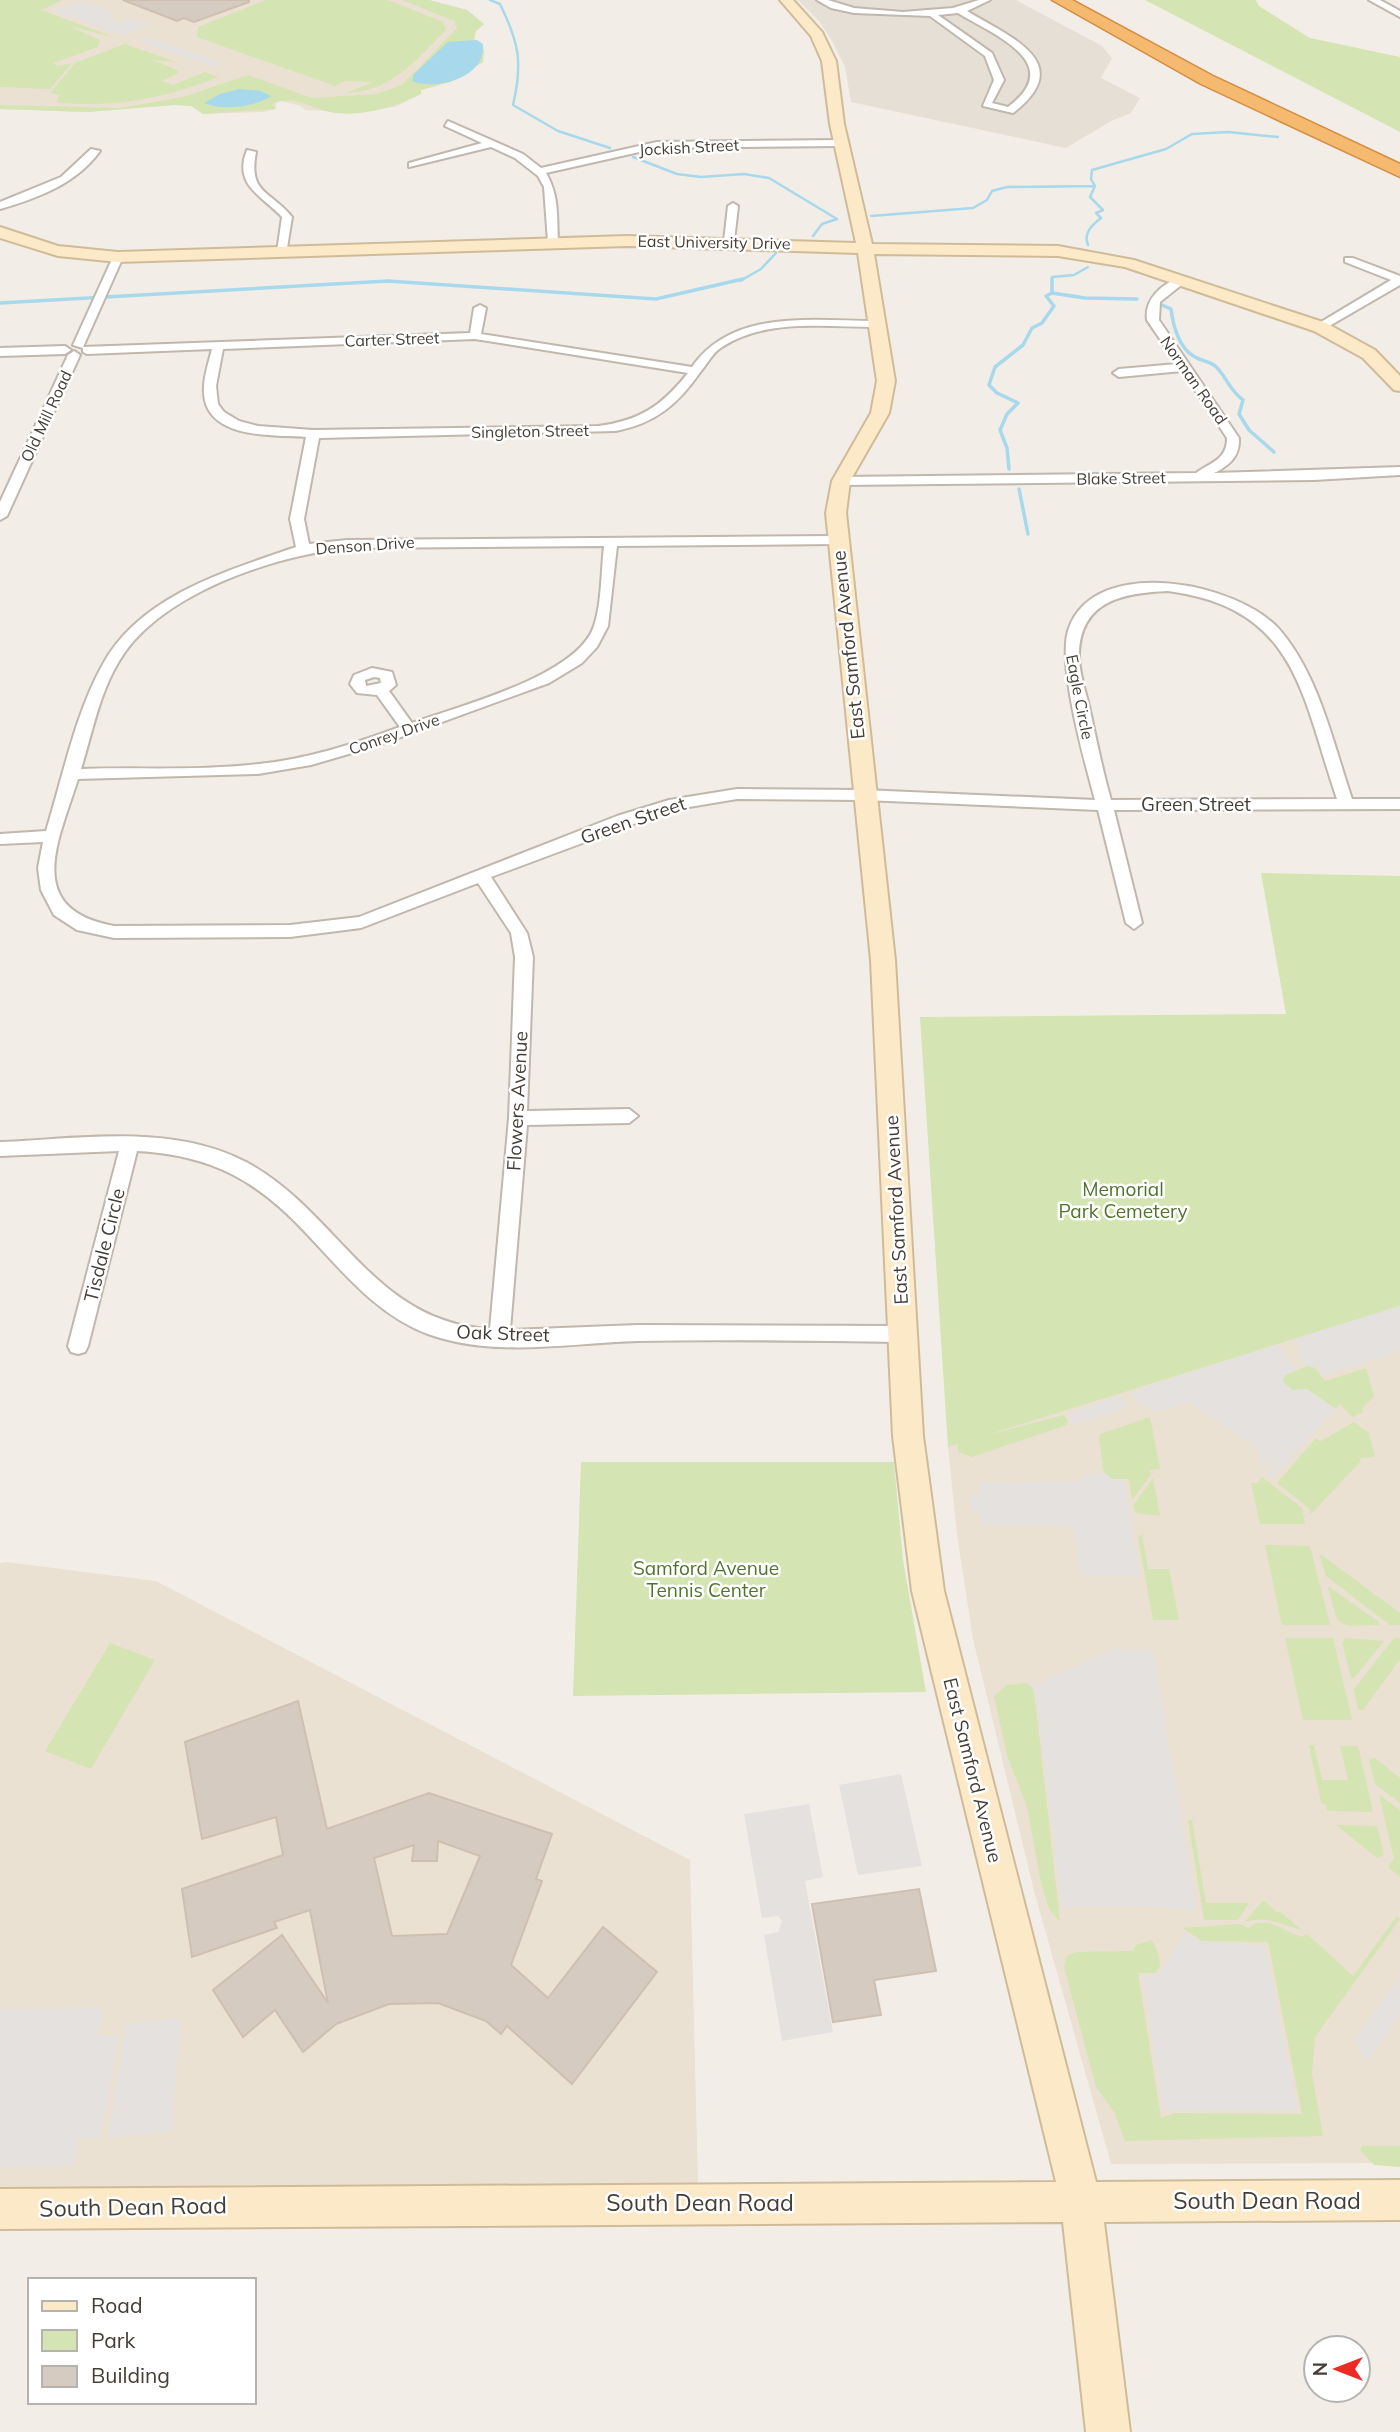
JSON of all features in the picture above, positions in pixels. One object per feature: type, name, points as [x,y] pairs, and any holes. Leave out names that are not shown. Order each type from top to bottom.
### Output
[{"type":"highway","points":[[1060,0],[1218,86],[1400,171]]},
{"type":"highway","points":[[1091,0],[1246,82],[1400,153]]},
{"type":"street","name":"East Samford Avenue","points":[[789,0],[817,35],[829,61],[842,143],[865,249],[886,382],[884,400],[871,432],[841,481],[836,505],[837,540],[883,960],[908,1436],[928,1591],[1082,2201],[1108,2432]]},
{"type":"street","points":[[821,0],[840,9],[856,11],[932,13],[961,11],[986,0]]},
{"type":"street","points":[[853,0],[856,11]]},
{"type":"street","points":[[1373,0],[1400,14]]},
{"type":"street","points":[[932,13],[937,20],[991,57],[999,80],[986,104],[1010,111],[1031,94],[1038,80],[1037,68],[1024,51],[961,11]]},
{"type":"street","points":[[448,124],[522,159],[539,171],[550,194],[553,243]]},
{"type":"street","name":"Jockish Street","points":[[539,171],[657,145],[842,143]]},
{"type":"street","points":[[413,165],[491,145]]},
{"type":"street","points":[[0,206],[72,176],[87,164],[95,152]]},
{"type":"street","points":[[251,152],[248,180],[253,189],[287,217],[282,252]]},
{"type":"street","points":[[729,242],[733,206]]},
{"type":"street","name":"East University Drive","points":[[0,232],[27,244],[55,251],[118,257],[553,243],[729,242],[865,249],[1066,252],[1128,263],[1320,327],[1369,354],[1400,386]]},
{"type":"street","name":"Old Mill Road","points":[[0,516],[4,500],[118,257]]},
{"type":"street","points":[[1349,260],[1400,280]]},
{"type":"street","points":[[1320,327],[1400,280]]},
{"type":"street","name":"Norman Road","points":[[1181,281],[1154,298],[1150,309],[1153,320],[1233,438],[1235,449],[1230,457],[1198,476]]},
{"type":"street","points":[[475,335],[480,309]]},
{"type":"street","name":"Singleton Street","points":[[218,346],[210,398],[220,415],[257,430],[313,434],[598,430],[624,427],[656,416],[670,405],[710,349],[746,332],[792,325],[876,324]]},
{"type":"street","name":"Carter Street","points":[[0,352],[475,335],[695,371]]},
{"type":"street","points":[[1119,373],[1185,367]]},
{"type":"street","points":[[303,550],[298,519],[313,434]]},
{"type":"street","name":"Blake Street","points":[[841,481],[1354,475],[1400,471]]},
{"type":"street","name":"Denson Drive","points":[[52,836],[74,774],[98,689],[111,662],[139,628],[157,613],[207,583],[303,550],[379,542],[837,540]]},
{"type":"street","name":"Conrey Drive","points":[[74,774],[257,769],[327,756],[544,681],[577,660],[592,643],[601,626],[611,541]]},
{"type":"street","name":"Eagle Circle","points":[[1134,923],[1096,776],[1071,655],[1071,638],[1081,614],[1097,601],[1119,592],[1146,588],[1176,589],[1219,597],[1245,608],[1266,622],[1281,639],[1296,667],[1346,804]]},
{"type":"street","points":[[381,690],[409,729]]},
{"type":"street","name":"Green Street","points":[[52,836],[46,868],[48,890],[61,911],[83,926],[114,932],[290,931],[335,926],[396,910],[623,820],[702,797],[737,794],[864,795],[1105,805],[1400,804]]},
{"type":"street","points":[[0,839],[52,836]]},
{"type":"street","name":"Flowers Avenue","points":[[482,876],[508,912],[519,933],[524,957],[518,1118],[499,1337]]},
{"type":"street","points":[[518,1118],[629,1116]]},
{"type":"street","name":"Oak Street","points":[[0,1149],[130,1143],[192,1148],[226,1159],[257,1175],[284,1196],[353,1270],[394,1306],[432,1327],[455,1334],[499,1337],[638,1333],[902,1334]]},
{"type":"street","name":"Tisdale Circle","points":[[78,1346],[130,1143]]},
{"type":"street","name":"South Dean Road","points":[[0,2209],[1400,2200]]},
{"type":"shaded area","points":[[0,0],[429,0],[467,10],[484,24],[476,31],[474,39],[484,50],[483,62],[450,82],[421,90],[421,94],[395,107],[357,112],[305,110],[301,106],[280,101],[276,103],[276,109],[263,112],[203,114],[191,106],[175,105],[87,112],[0,109]]},
{"type":"shaded area","points":[[798,0],[1016,0],[1102,46],[1112,58],[1101,78],[1140,98],[1131,113],[1111,121],[1066,148],[851,102],[845,67],[832,41],[820,22]]},
{"type":"shaded area","points":[[83,1],[115,13],[109,17],[121,22],[131,18],[150,25],[122,35],[55,11]]},
{"type":"shaded area","points":[[149,37],[223,63],[214,67],[139,41]]},
{"type":"shaded area","points":[[1400,1306],[1400,2163],[1111,2164],[1034,1891],[973,1639],[957,1535],[948,1447]]},
{"type":"shaded area","points":[[1400,1306],[1400,1351],[1323,1376],[1318,1368],[1305,1365],[1298,1353],[1301,1350],[1294,1339]]},
{"type":"shaded area","points":[[1277,1344],[1296,1369],[1284,1376],[1283,1382],[1292,1390],[1307,1389],[1335,1409],[1272,1478],[1266,1474],[1275,1465],[1270,1462],[1263,1471],[1259,1450],[1190,1402],[1157,1412],[1139,1404],[1132,1392]]},
{"type":"shaded area","points":[[1119,1396],[1128,1407],[1081,1424],[1072,1424],[1069,1413]]},
{"type":"shaded area","points":[[1104,1473],[1112,1479],[1124,1479],[1140,1576],[1081,1576],[1073,1526],[982,1525],[979,1511],[971,1511],[970,1497],[980,1494],[978,1483],[1080,1481],[1085,1475]]},
{"type":"shaded area","points":[[0,1563],[156,1581],[690,1860],[698,2184],[0,2190]]},
{"type":"shaded area","points":[[1113,1649],[1153,1650],[1197,1910],[1145,1906],[1062,1906],[1035,1692],[1030,1683],[1039,1684]]},
{"type":"shaded area","points":[[901,1774],[922,1866],[858,1875],[839,1785]]},
{"type":"shaded area","points":[[809,1804],[823,1877],[805,1881],[833,2032],[782,2041],[764,1935],[778,1932],[782,1921],[778,1916],[762,1918],[744,1814]]},
{"type":"shaded area","points":[[1185,1932],[1202,1941],[1265,1946],[1298,2110],[1163,2110],[1143,1975],[1158,1976]]},
{"type":"shaded area","points":[[1400,1977],[1400,2014],[1372,2056],[1364,2059],[1355,2039]]},
{"type":"shaded area","points":[[103,2008],[98,2035],[119,2035],[101,2138],[78,2139],[73,2166],[0,2167],[0,2009]]},
{"type":"shaded area","points":[[181,2018],[172,2131],[108,2138],[127,2024]]},
{"type":"green space","points":[[0,0],[63,0],[41,10],[113,37],[69,26],[100,40],[98,47],[53,63],[58,66],[72,63],[50,89],[0,87]]},
{"type":"green space","points":[[266,0],[388,0],[443,22],[446,30],[413,63],[390,80],[377,87],[347,93],[373,82],[345,81],[335,86],[197,37],[198,27]]},
{"type":"green space","points":[[402,0],[429,0],[467,10],[484,24],[476,31],[474,39],[484,50],[483,62],[450,82],[421,90],[421,94],[400,103],[353,114],[330,112],[287,100],[272,104],[276,109],[203,114],[191,106],[175,105],[87,112],[0,109],[0,105],[120,108],[183,97],[248,75],[312,98],[376,94],[402,85],[457,28],[454,21]]},
{"type":"green space","points":[[1145,0],[1256,0],[1259,6],[1310,38],[1400,57],[1400,132]]},
{"type":"green space","points":[[125,44],[176,62],[152,60],[178,70],[177,74],[148,87],[163,81],[173,85],[205,72],[218,77],[179,91],[138,100],[97,104],[56,102],[60,95],[50,93],[75,63]]},
{"type":"green space","name":"Memorial Park Cemetery","points":[[1261,873],[1400,876],[1400,1306],[987,1435],[1064,1415],[1068,1421],[1067,1425],[972,1457],[958,1452],[958,1444],[948,1447],[920,1017],[1286,1014]]},
{"type":"green space","points":[[1308,1366],[1315,1368],[1325,1381],[1366,1368],[1374,1396],[1362,1408],[1363,1412],[1352,1417],[1340,1404],[1336,1409],[1307,1389],[1292,1390],[1283,1382],[1283,1376]]},
{"type":"green space","points":[[1150,1417],[1160,1469],[1150,1470],[1151,1475],[1132,1500],[1129,1479],[1112,1479],[1104,1472],[1100,1434]]},
{"type":"green space","points":[[1354,1422],[1369,1433],[1375,1457],[1360,1458],[1361,1461],[1311,1514],[1309,1508],[1277,1483],[1316,1438],[1321,1441]]},
{"type":"green space","name":"Samford Avenue Tennis Center","points":[[581,1462],[894,1462],[903,1560],[926,1692],[573,1696]]},
{"type":"green space","points":[[1262,1477],[1302,1508],[1305,1524],[1260,1524],[1251,1483],[1258,1483]]},
{"type":"green space","points":[[1153,1478],[1160,1516],[1135,1513],[1133,1506]]},
{"type":"green space","points":[[1142,1534],[1148,1569],[1169,1569],[1179,1620],[1153,1620],[1138,1538]]},
{"type":"green space","points":[[1265,1545],[1310,1546],[1330,1625],[1282,1625]]},
{"type":"green space","points":[[1319,1553],[1400,1613],[1400,1625],[1390,1625],[1326,1576]]},
{"type":"green space","points":[[1328,1586],[1379,1622],[1379,1625],[1354,1626],[1341,1622],[1334,1611]]},
{"type":"green space","points":[[1285,1638],[1333,1638],[1352,1720],[1303,1720]]},
{"type":"green space","points":[[1345,1638],[1384,1641],[1354,1678],[1351,1678],[1342,1642]]},
{"type":"green space","points":[[1394,1638],[1400,1638],[1400,1659],[1363,1710],[1358,1710],[1354,1689]]},
{"type":"green space","points":[[110,1643],[155,1660],[91,1769],[45,1751]]},
{"type":"green space","points":[[1027,1683],[1033,1688],[1036,1707],[1060,1922],[1049,1909],[1041,1883],[1027,1807],[1007,1755],[994,1696],[1007,1685]]},
{"type":"green space","points":[[1309,1745],[1314,1745],[1322,1780],[1348,1780],[1340,1746],[1358,1746],[1373,1812],[1327,1811],[1326,1805],[1321,1803]]},
{"type":"green space","points":[[1375,1758],[1400,1778],[1400,1803],[1375,1784],[1369,1759]]},
{"type":"green space","points":[[1379,1795],[1400,1810],[1400,1877],[1388,1867],[1394,1858]]},
{"type":"green space","points":[[1188,1820],[1192,1820],[1206,1903],[1249,1903],[1238,1920],[1204,1920]]},
{"type":"green space","points":[[1336,1825],[1377,1826],[1384,1855],[1377,1858]]},
{"type":"green space","points":[[1263,1900],[1302,1930],[1266,1920],[1244,1923]]},
{"type":"green space","points":[[1397,1916],[1400,1919],[1315,2037],[1312,2074],[1323,2136],[1125,2141],[1114,2112],[1096,2087],[1064,1967],[1067,1956],[1076,1952],[1133,1951],[1136,1945],[1152,1940],[1159,1955],[1160,1967],[1155,1973],[1138,1973],[1161,2118],[1175,2113],[1302,2114],[1268,1942],[1202,1941],[1183,1928],[1239,1924],[1249,1928],[1256,1923],[1270,1923],[1301,1937],[1307,1934],[1353,1976]]},
{"type":"green space","points":[[1362,2146],[1400,2146],[1400,2167],[1374,2165],[1360,2150]]},
{"type":"water","points":[[477,40],[483,44],[482,55],[469,73],[458,79],[434,84],[412,81],[414,74],[448,42]]},
{"type":"water","points":[[239,89],[261,91],[271,96],[238,107],[220,107],[204,103],[220,94]]},
{"type":"building","points":[[123,0],[249,2],[194,22],[184,18],[177,21]]},
{"type":"building","points":[[298,1701],[327,1829],[429,1793],[552,1834],[536,1879],[542,1881],[511,1965],[548,1998],[603,1927],[657,1972],[572,2084],[507,2026],[501,2034],[486,2021],[438,2003],[389,2004],[336,2024],[303,2052],[275,2010],[243,2037],[213,1990],[282,1935],[328,2003],[310,1910],[274,1922],[277,1928],[192,1957],[182,1889],[283,1855],[276,1817],[202,1839],[185,1742]],"holes":[[[438,1841],[480,1856],[447,1934],[392,1936],[374,1858],[414,1845],[412,1861],[437,1861]]]},
{"type":"building","points":[[919,1889],[936,1971],[874,1980],[881,2015],[833,2022],[812,1904]]},
{"type":"waterway","points":[[490,0],[500,4],[515,42],[518,77],[513,105],[558,131],[610,148]]},
{"type":"waterway","points":[[1095,186],[1091,179],[1092,170],[1166,149],[1192,134],[1228,132],[1278,137]]},
{"type":"waterway","points":[[633,157],[677,174],[701,177],[744,174],[769,178],[837,219],[822,224],[813,236]]},
{"type":"waterway","points":[[871,216],[973,208],[987,200],[992,191],[1007,187],[1095,186]]},
{"type":"waterway","points":[[1088,245],[1088,233],[1101,218],[1096,213],[1103,210],[1090,197],[1095,186]]},
{"type":"waterway","points":[[740,281],[761,269],[776,253]]},
{"type":"waterway","points":[[1052,293],[1052,277],[1074,275],[1088,267]]},
{"type":"waterway","points":[[0,303],[388,281],[656,299],[743,279]]},
{"type":"waterway","points":[[1009,469],[1007,448],[1000,430],[1007,414],[1018,403],[997,393],[989,385],[995,367],[1023,345],[1032,328],[1042,323],[1054,306],[1046,296],[1052,293]]},
{"type":"waterway","points":[[1052,293],[1085,298],[1137,299]]},
{"type":"waterway","points":[[1162,305],[1171,309],[1181,343],[1189,353],[1217,367],[1243,400],[1239,414],[1249,430],[1274,452]]},
{"type":"waterway","points":[[1019,489],[1028,534]]}]
